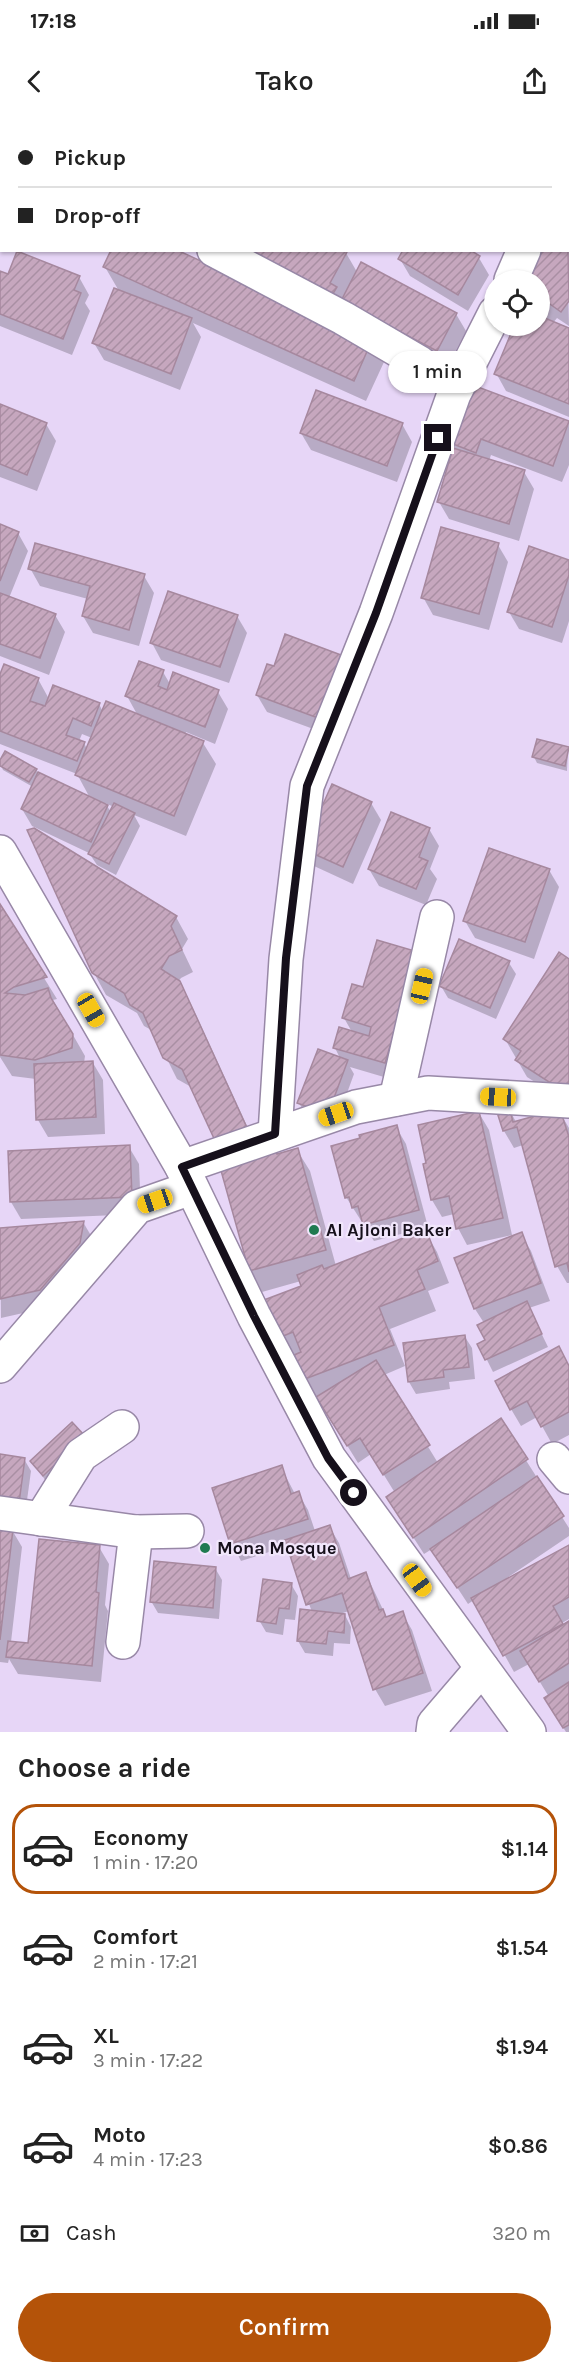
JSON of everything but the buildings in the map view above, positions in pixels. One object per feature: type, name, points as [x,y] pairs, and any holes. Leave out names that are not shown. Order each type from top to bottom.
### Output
[{"type":"street","points":[[218,252],[343,318],[420,363]]},
{"type":"street","points":[[516,270],[523,252]]},
{"type":"street","points":[[275,1134],[286,958],[307,786],[376,613],[454,394],[484,335]]},
{"type":"street","points":[[0,852],[187,1178],[254,1316],[328,1458],[529,1732]]},
{"type":"street","points":[[396,1100],[437,918]]},
{"type":"street","points":[[0,1366],[137,1207],[187,1178],[275,1134],[356,1107],[428,1093],[569,1101]]},
{"type":"street","points":[[41,1519],[81,1455],[122,1427]]},
{"type":"street","points":[[0,1513],[136,1532],[188,1531]]},
{"type":"street","points":[[123,1642],[136,1532]]},
{"type":"street","points":[[433,1732],[434,1724],[482,1668]]},
{"type":"place","name":"Al Ajloni Baker","points":[[314,1230]]},
{"type":"place","name":"Mona Mosque","points":[[205,1548]]},
{"type":"route","points":[[354,1493],[328,1458],[254,1316],[182,1167],[275,1134],[286,958],[307,786],[376,613],[438,438]]}]
